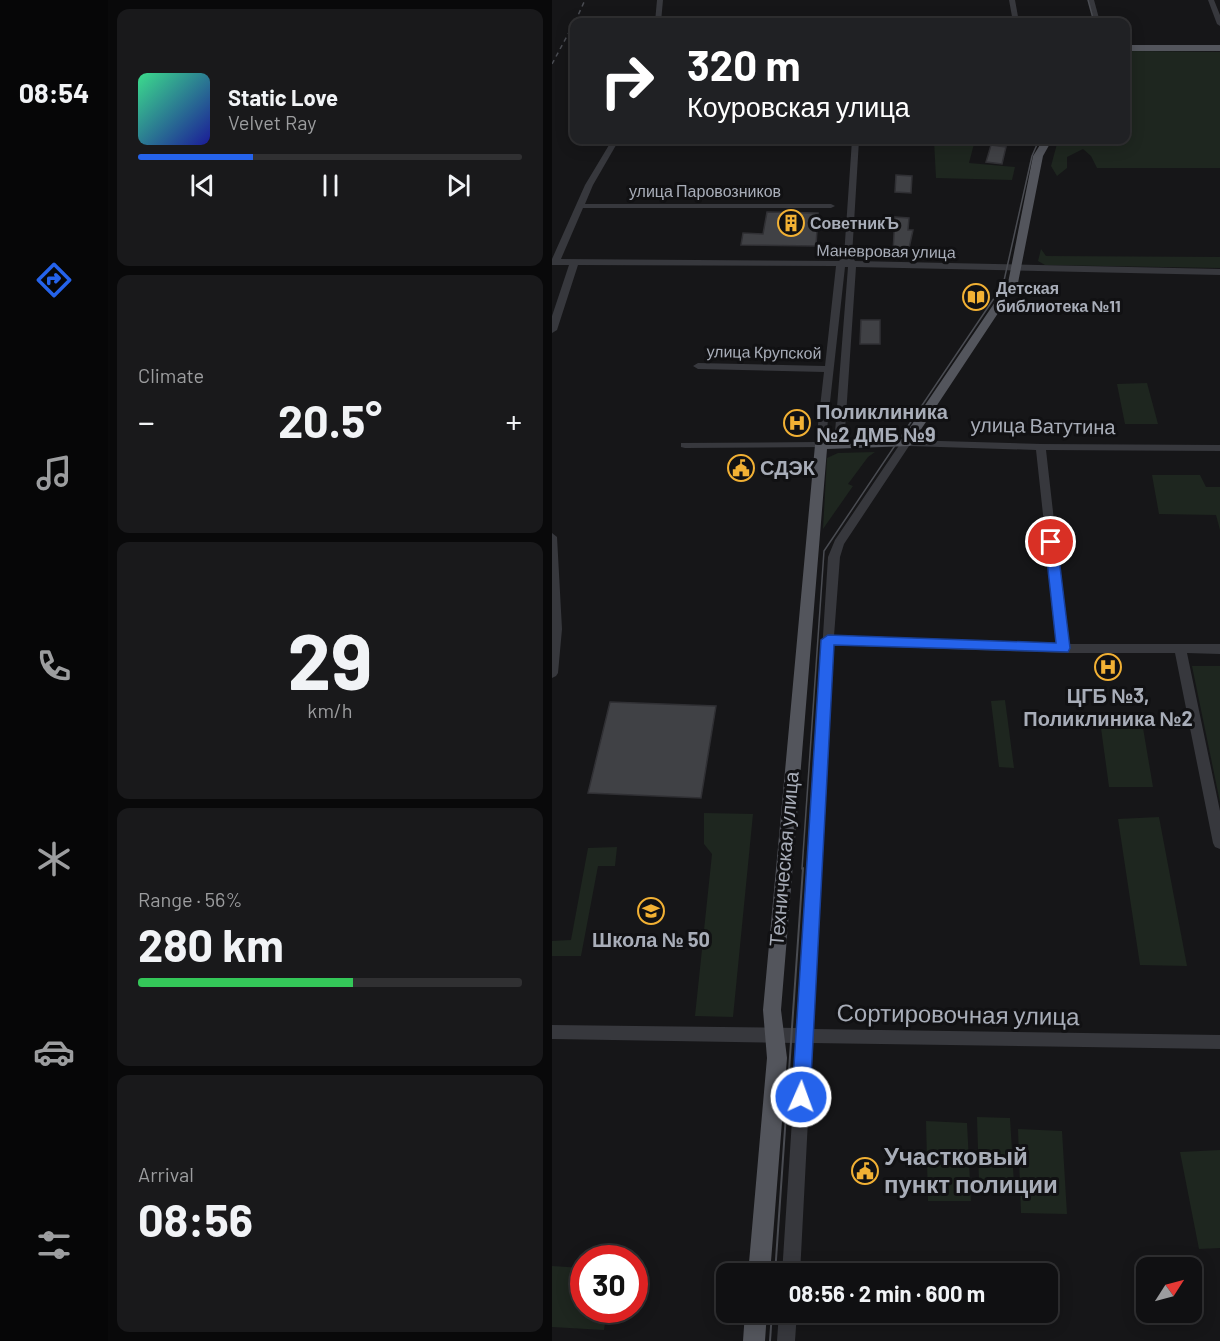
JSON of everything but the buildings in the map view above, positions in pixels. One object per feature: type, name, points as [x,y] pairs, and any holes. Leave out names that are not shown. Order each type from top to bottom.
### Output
[{"type":"main road","points":[[1130,48],[1220,48]]},
{"type":"main road","points":[[906,443],[1013,284],[1038,156],[1045,144]]},
{"type":"main road","name":"улица Ватутина","points":[[821,445],[906,443]]},
{"type":"main road","name":"Техническая улица","points":[[760,1263],[777,1058],[772,1010],[783,862],[821,445]]},
{"type":"main road","points":[[754,1341],[755,1323]]},
{"type":"street","points":[[658,18],[660,0]]},
{"type":"street","points":[[1012,0],[1015,18]]},
{"type":"street","points":[[1091,0],[1096,18]]},
{"type":"street","points":[[1211,0],[1220,24]]},
{"type":"street","points":[[554,262],[613,144]]},
{"type":"street","points":[[839,445],[856,144]]},
{"type":"street","name":"улица Паровозников","points":[[580,206],[831,206]]},
{"type":"street","points":[[821,445],[841,264],[850,260]]},
{"type":"street","name":"Маневровая улица","points":[[850,260],[1015,269],[1220,272]]},
{"type":"street","name":"Маневровая улица","points":[[554,262],[841,264]]},
{"type":"street","points":[[552,330],[574,262]]},
{"type":"street","name":"улица Крупской","points":[[699,366],[829,369]]},
{"type":"street","points":[[791,1263],[834,557],[849,526],[906,443]]},
{"type":"street","name":"улица Ватутина","points":[[906,443],[1041,447],[1220,448]]},
{"type":"street","name":"улица Ватутина","points":[[685,445],[821,445]]},
{"type":"street","points":[[1041,447],[1063,648]]},
{"type":"street","points":[[552,537],[556,629],[552,673]]},
{"type":"street","points":[[828,640],[1063,648],[1220,649]]},
{"type":"street","points":[[1180,649],[1220,843]]},
{"type":"street","name":"Сортировочная улица","points":[[552,1032],[775,1033],[1220,1042]]},
{"type":"street","points":[[786,1341],[787,1323]]},
{"type":"shaded area","points":[[1130,51],[1220,52],[1220,168],[1097,168],[1091,156],[1083,149],[1067,157],[1067,168],[1057,176],[1051,166],[1057,144],[1130,144]]},
{"type":"shaded area","points":[[934,144],[974,144],[969,163],[1015,167],[1012,180],[936,178]]},
{"type":"shaded area","points":[[1041,249],[1046,256],[1220,257],[1220,268],[1045,265],[1038,261]]},
{"type":"shaded area","points":[[1147,383],[1158,424],[1125,424],[1117,384]]},
{"type":"shaded area","points":[[875,452],[868,457],[848,484],[853,486],[823,529],[827,458],[838,453]]},
{"type":"shaded area","points":[[1152,475],[1200,475],[1206,487],[1220,487],[1220,530],[1216,515],[1159,514]]},
{"type":"shaded area","points":[[1192,666],[1220,666],[1220,802]]},
{"type":"shaded area","points":[[1005,700],[1014,768],[999,767],[991,701]]},
{"type":"shaded area","points":[[1101,728],[1143,728],[1153,787],[1109,787]]},
{"type":"shaded area","points":[[704,813],[753,814],[733,1017],[695,1016],[712,854],[704,844]]},
{"type":"shaded area","points":[[1159,817],[1187,966],[1140,965],[1118,819]]},
{"type":"shaded area","points":[[617,847],[615,866],[598,866],[581,956],[552,956],[552,941],[571,940],[588,848]]},
{"type":"shaded area","points":[[977,1117],[1010,1118],[1014,1184],[979,1182]]},
{"type":"shaded area","points":[[926,1121],[967,1123],[971,1201],[928,1201]]},
{"type":"shaded area","points":[[1018,1129],[1062,1131],[1067,1214],[1021,1213]]},
{"type":"shaded area","points":[[1220,1150],[1220,1248],[1199,1249],[1180,1152]]},
{"type":"shaded area","points":[[552,1266],[570,1267],[570,1323],[605,1323],[604,1330],[552,1327]]},
{"type":"tram line","points":[[1088,0],[1093,18]]},
{"type":"tram line","points":[[802,869],[824,551],[1003,285],[1032,156],[1037,144]]},
{"type":"tram line","points":[[776,1263],[803,868]]},
{"type":"tram line","points":[[770,1341],[771,1323]]},
{"type":"railway","points":[[577,18],[585,0]]},
{"type":"railway","points":[[552,64],[570,30]]},
{"type":"place","name":"СоветникЪ","points":[[791,223]]},
{"type":"place","name":"Детская библиотека №11","points":[[976,297]]},
{"type":"place","name":"Поликлиника №2 ДМБ №9","points":[[797,423]]},
{"type":"place","name":"СДЭК","points":[[741,468]]},
{"type":"place","name":"ЦГБ №3, Поликлиника №2","points":[[1108,667]]},
{"type":"place","name":"Школа № 50","points":[[651,911]]},
{"type":"place","name":"Участковый пункт полиции","points":[[865,1171]]},
{"type":"route","points":[[801,1097],[828,640],[1063,648],[1051,542]]}]
